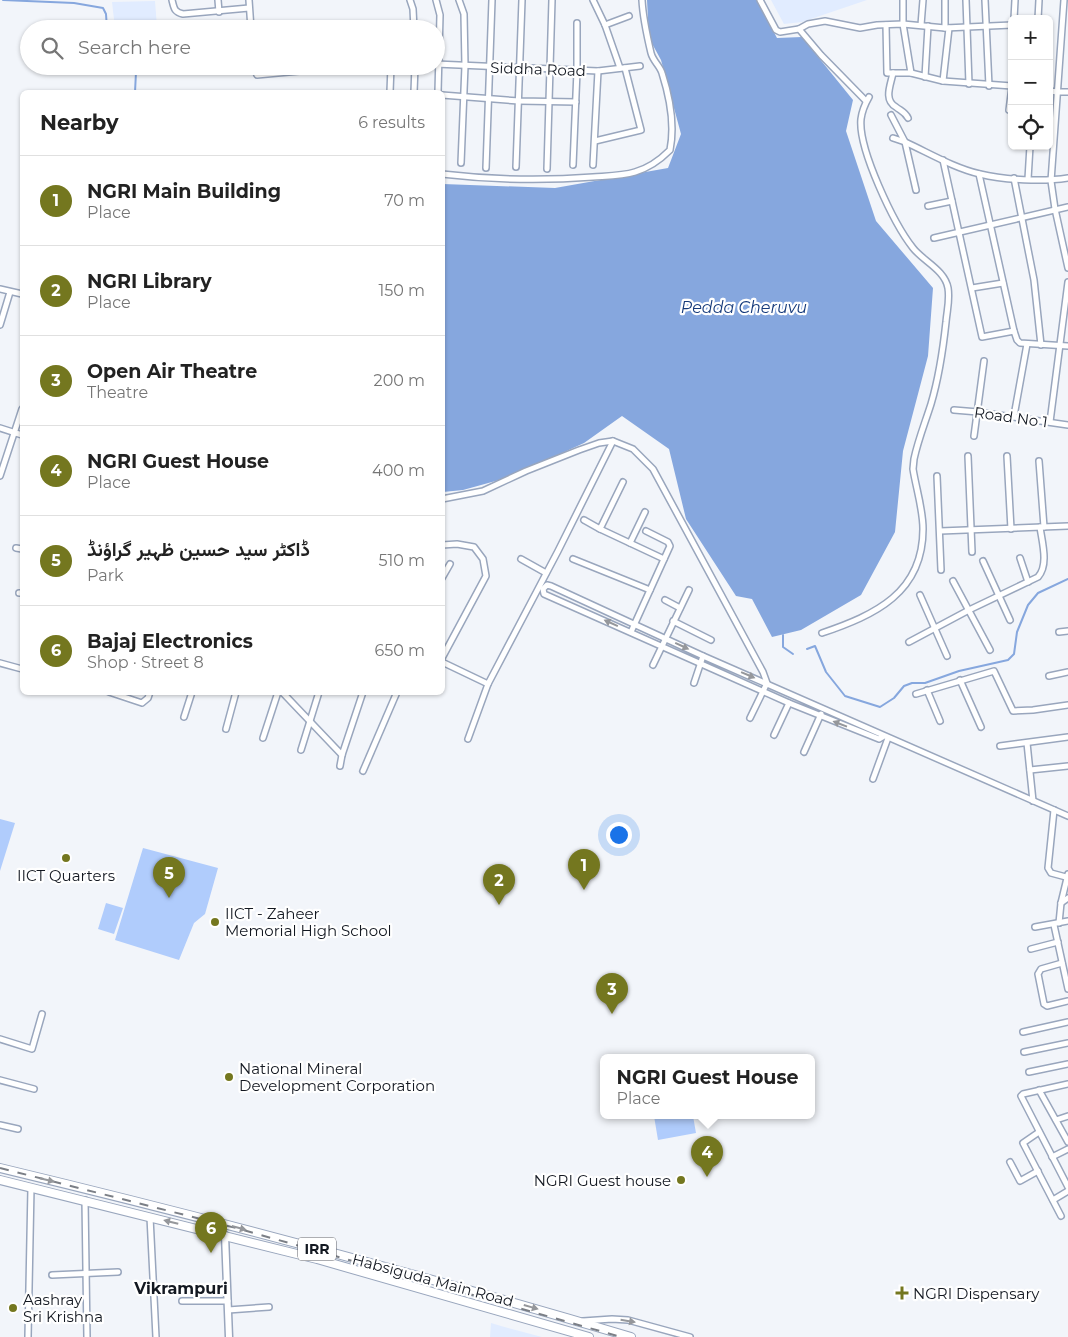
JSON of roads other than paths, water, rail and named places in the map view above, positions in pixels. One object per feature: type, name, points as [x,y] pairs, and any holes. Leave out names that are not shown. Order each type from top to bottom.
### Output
[{"type":"main road","name":"Habsiguda Main Road","points":[[0,1168],[212,1220],[502,1299],[632,1337]]},
{"type":"main road","name":"Habsiguda Main Road","points":[[0,1180],[317,1259],[590,1337]]},
{"type":"main road","points":[[497,1311],[502,1299]]},
{"type":"street","points":[[172,0],[174,10],[177,13],[219,12],[250,8]]},
{"type":"street","points":[[218,0],[219,12]]},
{"type":"street","points":[[248,0],[251,20]]},
{"type":"street","points":[[410,0],[414,20]]},
{"type":"street","points":[[436,0],[440,20]]},
{"type":"street","points":[[459,0],[464,14],[461,163]]},
{"type":"street","points":[[486,168],[492,0]]},
{"type":"street","points":[[516,167],[522,0]]},
{"type":"street","points":[[547,169],[552,0]]},
{"type":"street","points":[[593,0],[622,68],[642,130],[595,141]]},
{"type":"street","points":[[445,174],[495,180],[558,180],[634,172],[651,166],[660,159],[670,150],[673,122],[662,72],[651,55],[650,45],[646,37],[642,0]]},
{"type":"street","points":[[760,0],[776,30],[780,32],[799,29],[808,24],[825,22],[860,28],[903,24],[947,28],[1008,25]]},
{"type":"street","points":[[903,0],[903,24],[911,73]]},
{"type":"street","points":[[921,25],[922,0]]},
{"type":"street","points":[[943,81],[947,28],[945,0]]},
{"type":"street","points":[[966,0],[969,84]]},
{"type":"street","points":[[985,0],[990,86]]},
{"type":"street","points":[[1014,0],[1014,15]]},
{"type":"street","points":[[1038,15],[1039,0]]},
{"type":"street","points":[[1064,0],[1051,180],[1055,209],[1068,268]]},
{"type":"street","points":[[605,25],[629,16]]},
{"type":"street","points":[[573,164],[577,23]]},
{"type":"street","points":[[886,25],[887,73],[911,73],[943,81],[1008,87]]},
{"type":"street","points":[[925,77],[928,26]]},
{"type":"street","points":[[799,29],[821,55],[868,99],[861,120],[863,137],[879,188],[908,242],[944,278],[948,286],[949,310],[946,319],[945,346],[914,459],[913,469],[923,528],[916,568],[908,583],[887,602],[866,616],[822,633]]},
{"type":"street","name":"Siddha Road","points":[[445,65],[577,71],[598,71],[640,66]]},
{"type":"street","points":[[593,166],[598,71]]},
{"type":"street","points":[[893,73],[888,96],[889,101],[904,112],[908,118]]},
{"type":"street","points":[[390,90],[391,75]]},
{"type":"street","points":[[414,90],[415,75]]},
{"type":"street","points":[[438,75],[438,90]]},
{"type":"street","points":[[1053,91],[1068,92]]},
{"type":"street","points":[[445,95],[519,101],[576,102]]},
{"type":"street","points":[[891,115],[905,142],[916,190]]},
{"type":"street","points":[[893,138],[979,174],[1028,179],[1051,180],[1068,178]]},
{"type":"street","points":[[1028,179],[1030,150]]},
{"type":"street","points":[[943,160],[982,337],[1014,331]]},
{"type":"street","points":[[979,174],[1017,340],[1020,343],[1027,344],[1059,344],[1068,346]]},
{"type":"street","points":[[1014,178],[1034,280],[1041,345]]},
{"type":"street","points":[[928,206],[952,201]]},
{"type":"street","points":[[934,238],[1068,207]]},
{"type":"street","points":[[1050,422],[1068,282]]},
{"type":"street","points":[[972,288],[1003,283]]},
{"type":"street","points":[[0,289],[20,294]]},
{"type":"street","points":[[0,325],[10,292]]},
{"type":"street","points":[[1014,416],[1027,344]]},
{"type":"street","points":[[974,436],[984,362]]},
{"type":"street","name":"Road No 1","points":[[954,410],[1014,416],[1068,425]]},
{"type":"street","points":[[0,476],[20,416]]},
{"type":"street","points":[[0,428],[20,435]]},
{"type":"street","points":[[468,739],[488,684],[613,441]]},
{"type":"street","points":[[445,498],[483,491],[526,471],[599,443],[613,441],[632,449],[653,469],[756,656],[767,683]]},
{"type":"street","points":[[968,456],[972,552]]},
{"type":"street","points":[[1007,456],[1011,529]]},
{"type":"street","points":[[910,642],[969,610],[1038,577],[1043,572],[1039,461]]},
{"type":"street","points":[[937,476],[941,570]]},
{"type":"street","points":[[600,528],[624,482]]},
{"type":"street","points":[[630,543],[645,512]]},
{"type":"street","points":[[584,520],[664,559]]},
{"type":"street","points":[[940,532],[1068,526]]},
{"type":"street","points":[[631,632],[670,544],[646,531]]},
{"type":"street","points":[[445,545],[457,544],[474,547],[483,559],[486,576],[445,652]]},
{"type":"street","points":[[16,548],[20,549]]},
{"type":"street","points":[[520,558],[546,573]]},
{"type":"street","points":[[1020,558],[1028,582]]},
{"type":"street","points":[[573,559],[650,590]]},
{"type":"street","points":[[983,561],[1010,620]]},
{"type":"street","points":[[445,573],[450,564]]},
{"type":"street","points":[[953,581],[990,650]]},
{"type":"street","points":[[886,737],[879,739],[789,703],[544,594],[543,589],[547,585],[703,656],[1068,816]]},
{"type":"street","points":[[653,665],[689,590]]},
{"type":"street","points":[[920,595],[946,656]]},
{"type":"street","points":[[572,606],[576,598]]},
{"type":"street","points":[[665,600],[680,608]]},
{"type":"street","points":[[673,621],[712,640]]},
{"type":"street","points":[[1059,632],[1068,631]]},
{"type":"street","points":[[694,683],[703,656]]},
{"type":"street","points":[[0,663],[20,668]]},
{"type":"street","points":[[445,663],[488,684]]},
{"type":"street","points":[[916,694],[994,671],[1011,708],[1015,711],[1068,705]]},
{"type":"street","points":[[1049,676],[1068,672]]},
{"type":"street","points":[[960,680],[980,727]]},
{"type":"street","points":[[750,718],[767,683]]},
{"type":"street","points":[[926,690],[940,721]]},
{"type":"street","points":[[116,695],[142,704],[149,695]]},
{"type":"street","points":[[184,717],[191,695]]},
{"type":"street","points":[[226,729],[235,695]]},
{"type":"street","points":[[264,738],[277,695]]},
{"type":"street","points":[[285,695],[342,755]]},
{"type":"street","points":[[301,750],[318,695]]},
{"type":"street","points":[[340,766],[362,695]]},
{"type":"street","points":[[363,772],[396,695]]},
{"type":"street","points":[[774,735],[789,703]]},
{"type":"street","points":[[804,752],[823,709]]},
{"type":"street","points":[[873,779],[886,737]]},
{"type":"street","points":[[1000,746],[1068,737]]},
{"type":"street","points":[[1027,743],[1033,801]]},
{"type":"street","points":[[1030,770],[1068,766]]},
{"type":"street","points":[[1054,810],[1048,868],[1051,873],[1067,876],[1056,924],[1068,989]]},
{"type":"street","points":[[1060,903],[1068,898]]},
{"type":"street","points":[[1034,927],[1068,921]]},
{"type":"street","points":[[1031,949],[1058,942]]},
{"type":"street","points":[[1062,963],[1041,969],[1038,974],[1044,1004],[1047,1006],[1068,1001]]},
{"type":"street","points":[[0,1039],[32,1049],[42,1014]]},
{"type":"street","points":[[1023,1032],[1068,1022]]},
{"type":"street","points":[[1024,1052],[1068,1043]]},
{"type":"street","points":[[1030,1072],[1068,1064]]},
{"type":"street","points":[[0,1080],[34,1089]]},
{"type":"street","points":[[1068,1084],[1023,1094],[1022,1096],[1068,1187]]},
{"type":"street","points":[[1039,1090],[1068,1142]]},
{"type":"street","points":[[1056,1120],[1068,1116]]},
{"type":"street","points":[[0,1125],[18,1129]]},
{"type":"street","points":[[1039,1132],[1023,1143],[1061,1216]]},
{"type":"street","points":[[1052,1158],[1068,1149]]},
{"type":"street","points":[[1010,1162],[1020,1180],[1038,1171]]},
{"type":"street","points":[[28,1337],[31,1188]]},
{"type":"street","points":[[1053,1200],[1068,1191]]},
{"type":"street","points":[[85,1200],[87,1337]]},
{"type":"street","points":[[150,1217],[156,1337]]},
{"type":"street","points":[[225,1236],[229,1337]]},
{"type":"street","points":[[52,1275],[118,1272]]},
{"type":"street","points":[[182,1300],[228,1301]]},
{"type":"street","points":[[228,1310],[269,1307]]},
{"type":"street","points":[[580,1322],[612,1319],[628,1320],[690,1337]]},
{"type":"water","name":"Pedda Cheruvu","points":[[647,0],[757,0],[777,38],[802,37],[853,100],[846,131],[876,221],[933,288],[928,356],[903,451],[895,532],[861,595],[801,630],[772,637],[752,599],[736,596],[686,519],[669,449],[622,416],[584,443],[510,477],[463,490],[445,492],[445,184],[555,188],[668,168],[681,134],[661,60],[649,38]]},
{"type":"waterway","points":[[3,0],[74,3],[103,8],[106,20]]},
{"type":"waterway","points":[[135,90],[136,75]]},
{"type":"waterway","points":[[807,649],[815,646],[826,672],[845,696],[880,707],[894,698],[904,686],[912,683],[925,683],[959,671],[1008,660],[1014,654],[1017,632],[1028,605],[1038,593],[1068,579]]},
{"type":"waterway","points":[[783,635],[783,647],[793,654]]},
{"type":"railway","points":[[0,1168],[236,1228],[621,1337]]},
{"type":"place","name":"IICT Quarters","points":[[66,858]]},
{"type":"place","name":"NGRI Main Building","points":[[584,890]]},
{"type":"place","name":"ڈاکٹر سید حسین ظہیر گراؤنڈ","points":[[169,898]]},
{"type":"place","name":"NGRI Library","points":[[499,905]]},
{"type":"place","name":"IICT - Zaheer Memorial High School","points":[[215,922]]},
{"type":"place","name":"Open Air Theatre","points":[[612,1014]]},
{"type":"place","name":"National Mineral Development Corporation","points":[[229,1077]]},
{"type":"place","name":"NGRI Guest House","points":[[707,1177]]},
{"type":"place","name":"NGRI Guest house","points":[[681,1180]]},
{"type":"place","name":"Bajaj Electronics","points":[[211,1253]]},
{"type":"place","name":"NGRI Dispensary","points":[[902,1293]]},
{"type":"place","name":"Aashray Sri Krishna","points":[[13,1308]]},
{"type":"district","name":"Vikrampuri","points":[[181,1288]]}]
